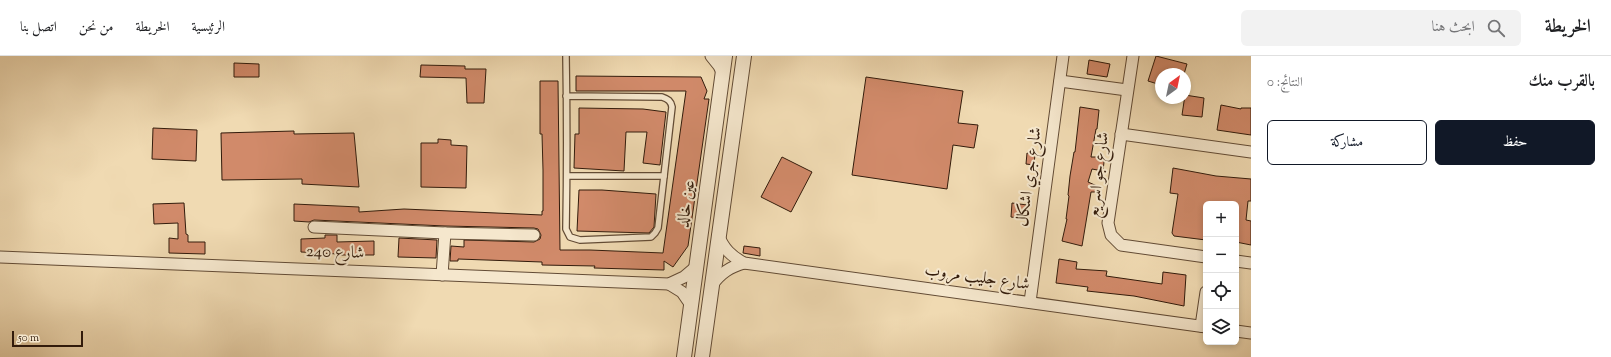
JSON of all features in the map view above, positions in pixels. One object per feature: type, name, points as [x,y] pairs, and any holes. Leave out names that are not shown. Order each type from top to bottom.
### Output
[{"type":"street","points":[[710,56],[719,66],[723,74]]},
{"type":"street","name":"عين خالد","points":[[684,357],[725,56]]},
{"type":"street","name":"عين خالد","points":[[702,357],[744,56]]},
{"type":"street","name":"شارع جري اشكال","points":[[1030,302],[1063,56]]},
{"type":"street","name":"شارع جو اسريع","points":[[1132,56],[1108,223],[1111,236],[1121,245],[1203,257]]},
{"type":"street","points":[[1060,81],[1127,90]]},
{"type":"street","points":[[1121,134],[1251,152]]},
{"type":"street","points":[[314,227],[445,233],[534,235]]},
{"type":"street","points":[[442,274],[445,233]]},
{"type":"street","name":"شارع جليب مروب","points":[[718,235],[728,252],[735,259],[744,263],[1203,326]]},
{"type":"street","name":"شارع 240","points":[[0,257],[669,284]]},
{"type":"street","points":[[1239,261],[1251,263]]},
{"type":"street","name":"شارع جليب مروب","points":[[712,285],[725,270],[744,263]]},
{"type":"street","points":[[669,284],[684,277],[697,266]]},
{"type":"street","points":[[669,284],[682,292],[691,305]]},
{"type":"street","points":[[1239,331],[1251,333]]},
{"type":"lane","points":[[566,56],[566,96],[567,176],[566,229],[570,237],[580,240],[653,236],[658,228],[672,107],[669,100],[662,97],[566,96]]},
{"type":"lane","points":[[567,176],[664,176]]},
{"type":"building","points":[[1156,56],[1187,64],[1186,68],[1155,68],[1155,83],[1148,81]]},
{"type":"building","points":[[1089,60],[1110,64],[1107,77],[1087,74]]},
{"type":"building","points":[[234,63],[259,64],[259,77],[234,77]]},
{"type":"building","points":[[421,65],[465,66],[465,69],[486,69],[484,103],[467,103],[466,78],[420,77]]},
{"type":"building","points":[[576,76],[701,77],[707,91],[704,99],[709,99],[688,246],[673,267],[664,261],[664,270],[542,265],[542,262],[458,259],[458,261],[450,261],[451,246],[464,247],[464,240],[534,242],[540,239],[541,235],[538,229],[534,228],[445,226],[314,220],[309,222],[294,221],[294,204],[359,207],[359,212],[404,209],[542,215],[543,170],[542,134],[540,134],[540,81],[558,81],[560,250],[663,253],[686,91],[576,91]]},
{"type":"building","points":[[866,77],[963,91],[958,123],[978,125],[974,148],[953,145],[947,189],[852,175]]},
{"type":"building","points":[[1191,96],[1204,98],[1202,117],[1182,115],[1184,104],[1191,104]]},
{"type":"building","points":[[1221,105],[1241,109],[1251,108],[1251,135],[1217,130]]},
{"type":"building","points":[[1080,107],[1099,110],[1097,129],[1091,157],[1099,157],[1104,162],[1103,171],[1092,169],[1088,182],[1097,186],[1098,192],[1091,192],[1082,246],[1062,241],[1067,219],[1070,176],[1075,152]]},
{"type":"building","points":[[579,108],[643,109],[666,112],[660,165],[643,163],[647,132],[626,132],[624,171],[574,168],[575,134],[579,134]]},
{"type":"building","points":[[153,128],[197,130],[196,161],[152,159]]},
{"type":"building","points":[[294,131],[294,134],[354,133],[359,187],[302,184],[302,179],[222,180],[221,133]]},
{"type":"building","points":[[438,139],[451,140],[451,145],[467,146],[466,188],[421,187],[421,143],[438,143]]},
{"type":"building","points":[[1027,153],[1035,154],[1034,165],[1026,164]]},
{"type":"building","points":[[782,157],[812,172],[791,212],[761,197]]},
{"type":"building","points":[[1173,168],[1216,176],[1251,179],[1251,201],[1248,201],[1246,220],[1251,221],[1251,245],[1239,243],[1239,201],[1203,201],[1203,240],[1174,236],[1172,233],[1178,194],[1170,193]]},
{"type":"building","points":[[579,190],[656,194],[654,227],[649,233],[577,231]]},
{"type":"building","points":[[184,203],[188,242],[205,242],[205,254],[169,253],[169,238],[178,239],[178,223],[154,224],[153,204]]},
{"type":"building","points":[[1012,203],[1027,205],[1026,219],[1011,217]]},
{"type":"building","points":[[325,235],[337,235],[337,242],[374,241],[374,255],[338,255],[301,252],[301,239],[325,238]]},
{"type":"building","points":[[399,238],[437,240],[436,258],[398,257]]},
{"type":"building","points":[[744,246],[760,248],[760,256],[743,253]]},
{"type":"building","points":[[1059,259],[1077,262],[1076,269],[1107,271],[1106,276],[1162,284],[1163,272],[1186,275],[1184,306],[1134,296],[1087,291],[1088,287],[1056,283]]}]
